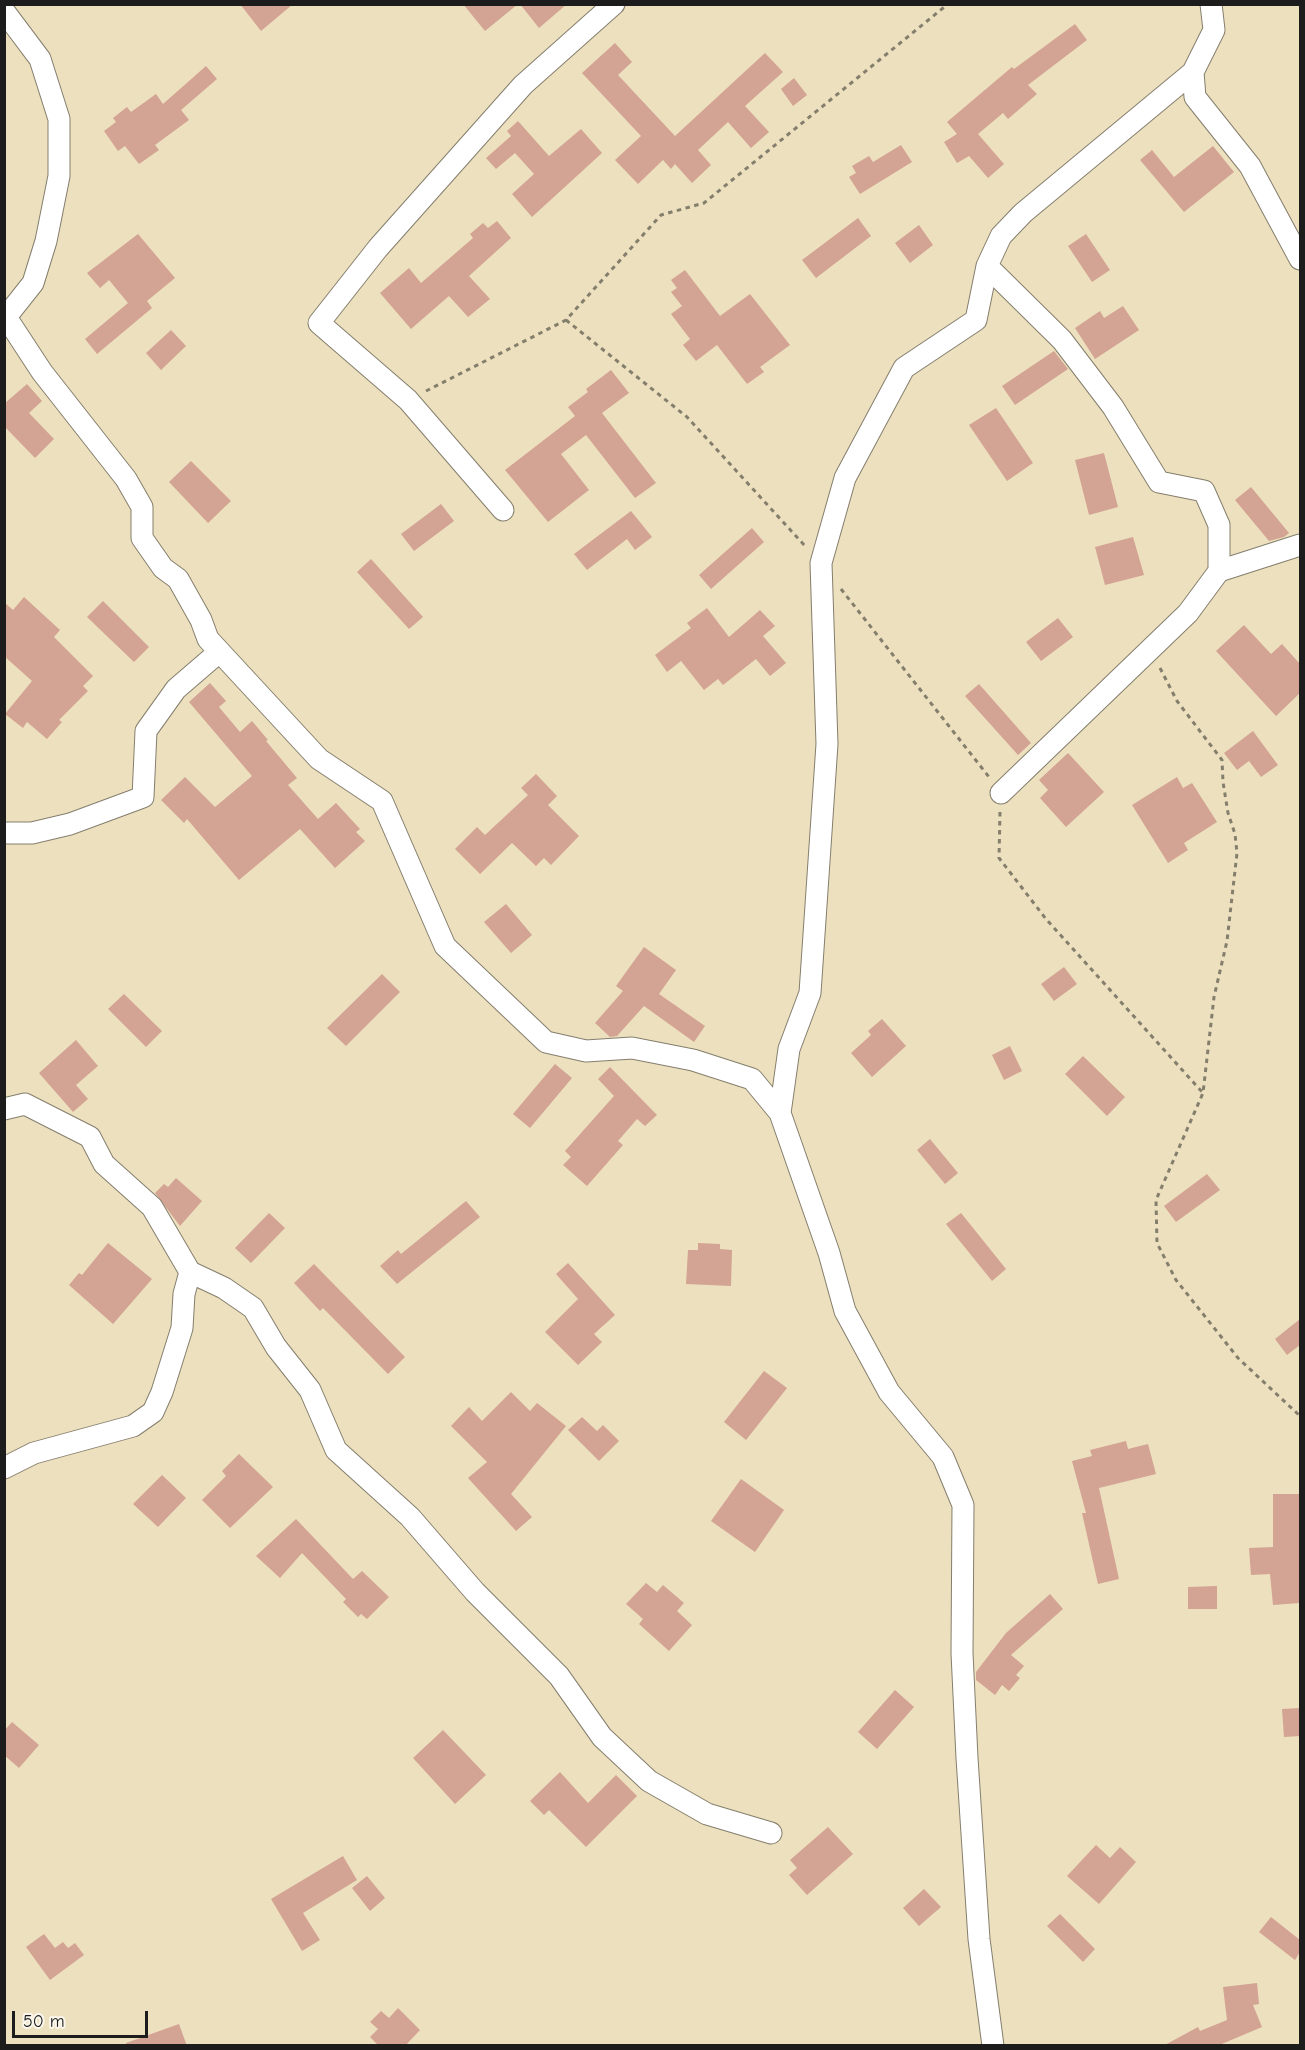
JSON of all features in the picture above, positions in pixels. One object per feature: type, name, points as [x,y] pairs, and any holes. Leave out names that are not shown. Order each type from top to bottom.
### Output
[{"type":"street","points":[[503,510],[408,400],[319,323],[378,248],[523,85],[614,4]]},
{"type":"street","points":[[780,1113],[789,1049],[810,993],[828,744],[821,563],[845,478],[904,368],[976,320],[987,266],[1001,236],[1023,213],[1193,72],[1215,30],[1211,4]]},
{"type":"street","points":[[4,11],[40,58],[58,119],[59,164],[46,241],[33,283],[5,318],[42,372],[126,479],[142,507],[142,538],[163,568],[178,579],[201,620],[208,639],[319,759],[382,801],[445,946],[546,1042],[586,1051],[632,1048],[693,1060],[752,1079],[780,1113],[829,1252],[844,1311],[889,1392],[943,1456],[963,1505],[962,1653],[967,1758],[979,1939],[993,2046]]},
{"type":"street","points":[[1193,72],[1195,97],[1250,166],[1300,259]]},
{"type":"street","points":[[987,266],[1062,340],[1113,407],[1159,483],[1204,491],[1219,525],[1219,571],[1188,614],[1001,793]]},
{"type":"street","points":[[1219,571],[1300,545]]},
{"type":"street","points":[[4,833],[32,832],[70,824],[143,797],[147,731],[176,689],[219,652]]},
{"type":"street","points":[[4,1109],[25,1104],[90,1137],[104,1164],[152,1207],[190,1272],[224,1288],[253,1308],[276,1347],[310,1390],[336,1450],[410,1517],[476,1592],[559,1676],[602,1737],[649,1781],[707,1814],[771,1833]]},
{"type":"street","points":[[4,1468],[34,1453],[133,1426],[153,1412],[162,1392],[182,1328],[184,1294],[190,1272]]},
{"type":"path","points":[[408,400],[566,320],[661,215],[704,203],[948,4]]},
{"type":"path","points":[[566,320],[687,417],[821,563],[1001,793],[999,858],[1046,918],[1203,1093]]},
{"type":"path","points":[[1150,651],[1177,701],[1222,760],[1228,813],[1235,834],[1237,853],[1227,941],[1215,997],[1203,1093],[1156,1200],[1157,1243],[1176,1280],[1238,1358],[1300,1416]]},
{"type":"building","points":[[240,4],[293,4],[261,31]]},
{"type":"building","points":[[463,4],[518,4],[485,31]]},
{"type":"building","points":[[520,4],[567,4],[539,28]]},
{"type":"building","points":[[1075,24],[1087,40],[1028,85],[1037,94],[1008,119],[1003,113],[978,134],[1004,164],[988,178],[969,156],[957,163],[944,142],[957,134],[947,122],[1012,67],[1014,69]]},
{"type":"building","points":[[615,43],[632,62],[618,75],[675,136],[765,53],[783,72],[745,106],[769,132],[751,148],[728,122],[698,150],[711,165],[692,183],[675,164],[671,169],[663,160],[638,184],[615,160],[641,136],[582,73]]},
{"type":"building","points":[[206,66],[217,79],[181,110],[189,120],[155,145],[159,150],[139,164],[125,146],[118,151],[104,131],[116,122],[113,118],[127,107],[131,112],[156,94],[163,104]]},
{"type":"building","points":[[794,78],[807,95],[793,106],[781,89]]},
{"type":"building","points":[[518,121],[549,156],[581,129],[602,153],[532,217],[512,194],[534,174],[515,153],[496,169],[486,158],[511,136],[507,131]]},
{"type":"building","points":[[901,145],[912,162],[860,194],[849,177],[856,173],[852,166],[869,156],[873,162]]},
{"type":"building","points":[[1213,146],[1234,172],[1184,212],[1140,160],[1152,150],[1174,177]]},
{"type":"building","points":[[858,218],[871,236],[816,278],[802,260]]},
{"type":"building","points":[[497,221],[511,238],[469,276],[490,299],[468,317],[449,296],[411,329],[380,293],[409,268],[421,283],[473,238],[470,234],[483,223],[488,228]]},
{"type":"building","points":[[919,225],[933,245],[910,263],[895,243]]},
{"type":"building","points":[[138,234],[175,278],[147,301],[152,308],[97,354],[85,339],[128,303],[109,280],[100,288],[87,273]]},
{"type":"building","points":[[1086,234],[1110,270],[1092,282],[1068,246]]},
{"type":"building","points":[[685,270],[720,316],[750,294],[790,345],[760,367],[764,372],[747,384],[717,345],[696,361],[683,345],[690,339],[671,314],[682,306],[671,292],[677,288],[671,280]]},
{"type":"building","points":[[1123,306],[1139,330],[1095,359],[1075,328],[1100,311],[1104,318]]},
{"type":"building","points":[[171,330],[186,346],[161,370],[146,353]]},
{"type":"building","points":[[1054,351],[1068,369],[1015,405],[1002,386]]},
{"type":"building","points":[[611,370],[629,393],[602,413],[656,483],[635,498],[586,435],[561,454],[589,490],[548,522],[505,470],[575,416],[568,407],[588,392],[586,389]]},
{"type":"building","points":[[27,384],[42,401],[29,413],[54,439],[35,458],[4,426],[4,404]]},
{"type":"building","points":[[996,408],[1033,463],[1007,481],[969,425]]},
{"type":"building","points":[[1104,453],[1118,507],[1089,515],[1075,460]]},
{"type":"building","points":[[191,461],[231,501],[208,523],[169,482]]},
{"type":"building","points":[[1251,487],[1289,533],[1284,537],[1269,541],[1235,500]]},
{"type":"building","points":[[441,504],[454,521],[414,551],[401,534]]},
{"type":"building","points":[[631,511],[652,537],[635,550],[627,539],[587,570],[574,554]]},
{"type":"building","points":[[752,528],[764,542],[711,589],[699,575]]},
{"type":"building","points":[[1133,537],[1144,575],[1105,585],[1095,547]]},
{"type":"building","points":[[371,559],[423,617],[409,629],[357,572]]},
{"type":"building","points":[[24,597],[60,630],[54,637],[93,676],[83,686],[88,691],[59,720],[62,722],[47,739],[27,722],[23,728],[5,714],[32,681],[4,656],[4,602],[13,610]]},
{"type":"building","points":[[103,601],[149,647],[134,662],[87,617]]},
{"type":"building","points":[[707,608],[729,637],[760,610],[775,626],[763,636],[786,663],[770,676],[756,659],[723,685],[718,679],[704,690],[681,661],[667,672],[655,655],[691,628],[687,623]]},
{"type":"building","points":[[1058,618],[1073,637],[1041,661],[1026,642]]},
{"type":"building","points":[[1244,625],[1271,654],[1282,644],[1300,664],[1300,693],[1276,716],[1216,651]]},
{"type":"building","points":[[210,683],[226,701],[219,707],[240,732],[252,721],[268,740],[266,741],[297,778],[288,785],[318,819],[336,803],[360,829],[356,832],[365,841],[335,868],[300,829],[239,880],[187,819],[184,823],[161,800],[185,777],[215,807],[252,776],[189,702]]},
{"type":"building","points":[[979,684],[1031,743],[1018,755],[965,696]]},
{"type":"building","points":[[1253,731],[1278,765],[1261,777],[1249,761],[1237,770],[1224,753]]},
{"type":"building","points":[[1068,753],[1104,792],[1066,827],[1040,798],[1048,790],[1039,780]]},
{"type":"building","points":[[536,774],[557,796],[548,805],[579,836],[551,865],[544,858],[536,866],[512,843],[480,874],[455,849],[477,827],[485,835],[528,795],[521,788]]},
{"type":"building","points":[[1177,777],[1183,788],[1192,783],[1217,822],[1184,843],[1188,850],[1168,863],[1132,805]]},
{"type":"building","points":[[506,904],[532,935],[511,953],[484,922]]},
{"type":"building","points":[[644,947],[676,970],[659,994],[705,1026],[694,1042],[644,1006],[617,1036],[610,1037],[595,1023],[623,991],[616,986]]},
{"type":"building","points":[[1064,967],[1077,984],[1054,1001],[1041,984]]},
{"type":"building","points":[[382,974],[400,992],[346,1046],[327,1028]]},
{"type":"building","points":[[124,994],[162,1031],[146,1047],[108,1009]]},
{"type":"building","points":[[882,1019],[906,1046],[872,1077],[851,1053],[871,1035],[868,1031]]},
{"type":"building","points":[[76,1040],[98,1066],[76,1085],[88,1099],[73,1112],[39,1073]]},
{"type":"building","points":[[1010,1046],[1022,1071],[1004,1080],[992,1055]]},
{"type":"building","points":[[1083,1056],[1125,1097],[1107,1116],[1065,1074]]},
{"type":"building","points":[[555,1064],[572,1078],[530,1128],[513,1114]]},
{"type":"building","points":[[610,1067],[657,1115],[645,1126],[637,1119],[618,1141],[623,1145],[587,1186],[563,1165],[571,1157],[565,1151],[614,1096],[598,1079]]},
{"type":"building","points":[[930,1139],[958,1173],[945,1184],[917,1150]]},
{"type":"building","points":[[1207,1174],[1220,1190],[1176,1222],[1164,1206]]},
{"type":"building","points":[[176,1178],[202,1201],[180,1226],[155,1193],[164,1184],[168,1187]]},
{"type":"building","points":[[466,1201],[480,1217],[397,1284],[380,1266],[398,1250],[401,1254]]},
{"type":"building","points":[[269,1213],[285,1228],[251,1263],[235,1248]]},
{"type":"building","points":[[961,1213],[1006,1269],[992,1281],[946,1224]]},
{"type":"building","points":[[108,1243],[152,1279],[113,1324],[69,1285],[79,1273],[82,1275]]},
{"type":"building","points":[[698,1243],[720,1244],[720,1249],[732,1250],[731,1286],[686,1284],[688,1250],[698,1250]]},
{"type":"building","points":[[568,1263],[615,1315],[594,1334],[602,1342],[578,1365],[545,1332],[578,1299],[556,1274]]},
{"type":"building","points":[[314,1264],[405,1357],[388,1374],[323,1308],[320,1311],[294,1283]]},
{"type":"building","points":[[1300,1319],[1300,1345],[1287,1355],[1275,1339]]},
{"type":"building","points":[[764,1371],[787,1388],[746,1440],[724,1422]]},
{"type":"building","points":[[511,1392],[530,1411],[537,1403],[566,1426],[511,1494],[532,1517],[516,1531],[468,1478],[487,1462],[451,1426],[469,1407],[482,1421]]},
{"type":"building","points":[[582,1417],[597,1431],[603,1425],[619,1441],[599,1461],[568,1430]]},
{"type":"building","points":[[1126,1441],[1128,1449],[1148,1444],[1156,1474],[1099,1488],[1119,1579],[1098,1584],[1082,1513],[1086,1513],[1072,1461],[1092,1456],[1090,1450]]},
{"type":"building","points":[[239,1454],[273,1487],[230,1528],[202,1500],[226,1476],[222,1471]]},
{"type":"building","points":[[162,1475],[186,1498],[158,1527],[133,1504]]},
{"type":"building","points":[[741,1479],[784,1510],[755,1552],[711,1521]]},
{"type":"building","points":[[1273,1494],[1300,1494],[1300,1603],[1273,1605],[1270,1574],[1251,1575],[1249,1548],[1273,1547]]},
{"type":"building","points":[[296,1519],[353,1579],[362,1571],[389,1597],[367,1619],[361,1614],[358,1617],[343,1602],[346,1599],[302,1553],[280,1578],[256,1556]]},
{"type":"building","points":[[646,1583],[657,1592],[663,1585],[684,1603],[677,1611],[692,1625],[669,1651],[639,1624],[643,1619],[626,1604]]},
{"type":"building","points":[[1217,1586],[1217,1609],[1188,1609],[1188,1587]]},
{"type":"building","points":[[1050,1594],[1063,1609],[1011,1655],[1024,1666],[1016,1675],[1020,1678],[1009,1691],[1002,1685],[995,1695],[976,1680],[976,1672],[1006,1633]]},
{"type":"building","points":[[895,1690],[914,1707],[877,1749],[858,1732]]},
{"type":"building","points":[[1300,1708],[1300,1736],[1284,1737],[1282,1709]]},
{"type":"building","points":[[12,1722],[39,1745],[19,1768],[4,1755],[4,1731]]},
{"type":"building","points":[[443,1730],[486,1775],[455,1804],[413,1758]]},
{"type":"building","points":[[560,1772],[588,1803],[616,1775],[637,1796],[586,1847],[549,1810],[544,1815],[530,1801]]},
{"type":"building","points":[[828,1827],[853,1854],[807,1895],[789,1875],[797,1868],[790,1860]]},
{"type":"building","points":[[1096,1845],[1110,1858],[1120,1847],[1136,1862],[1099,1904],[1067,1876]]},
{"type":"building","points":[[343,1856],[357,1880],[303,1913],[320,1940],[302,1951],[271,1899]]},
{"type":"building","points":[[367,1876],[385,1898],[370,1911],[352,1888]]},
{"type":"building","points":[[924,1889],[941,1907],[919,1926],[903,1908]]},
{"type":"building","points":[[1060,1914],[1095,1949],[1083,1962],[1047,1926]]},
{"type":"building","points":[[1271,1917],[1300,1940],[1300,1952],[1295,1960],[1259,1932]]},
{"type":"building","points":[[44,1934],[55,1948],[63,1942],[68,1948],[75,1943],[84,1955],[50,1980],[26,1947]]},
{"type":"building","points":[[1257,1983],[1259,2004],[1253,2005],[1262,2027],[1217,2046],[1163,2046],[1198,2027],[1200,2031],[1227,2020],[1223,1987]]},
{"type":"building","points":[[398,2008],[420,2030],[405,2046],[379,2046],[370,2037],[378,2029],[370,2022],[381,2011],[389,2018]]},
{"type":"building","points":[[179,2024],[187,2046],[126,2046],[126,2043]]}]
